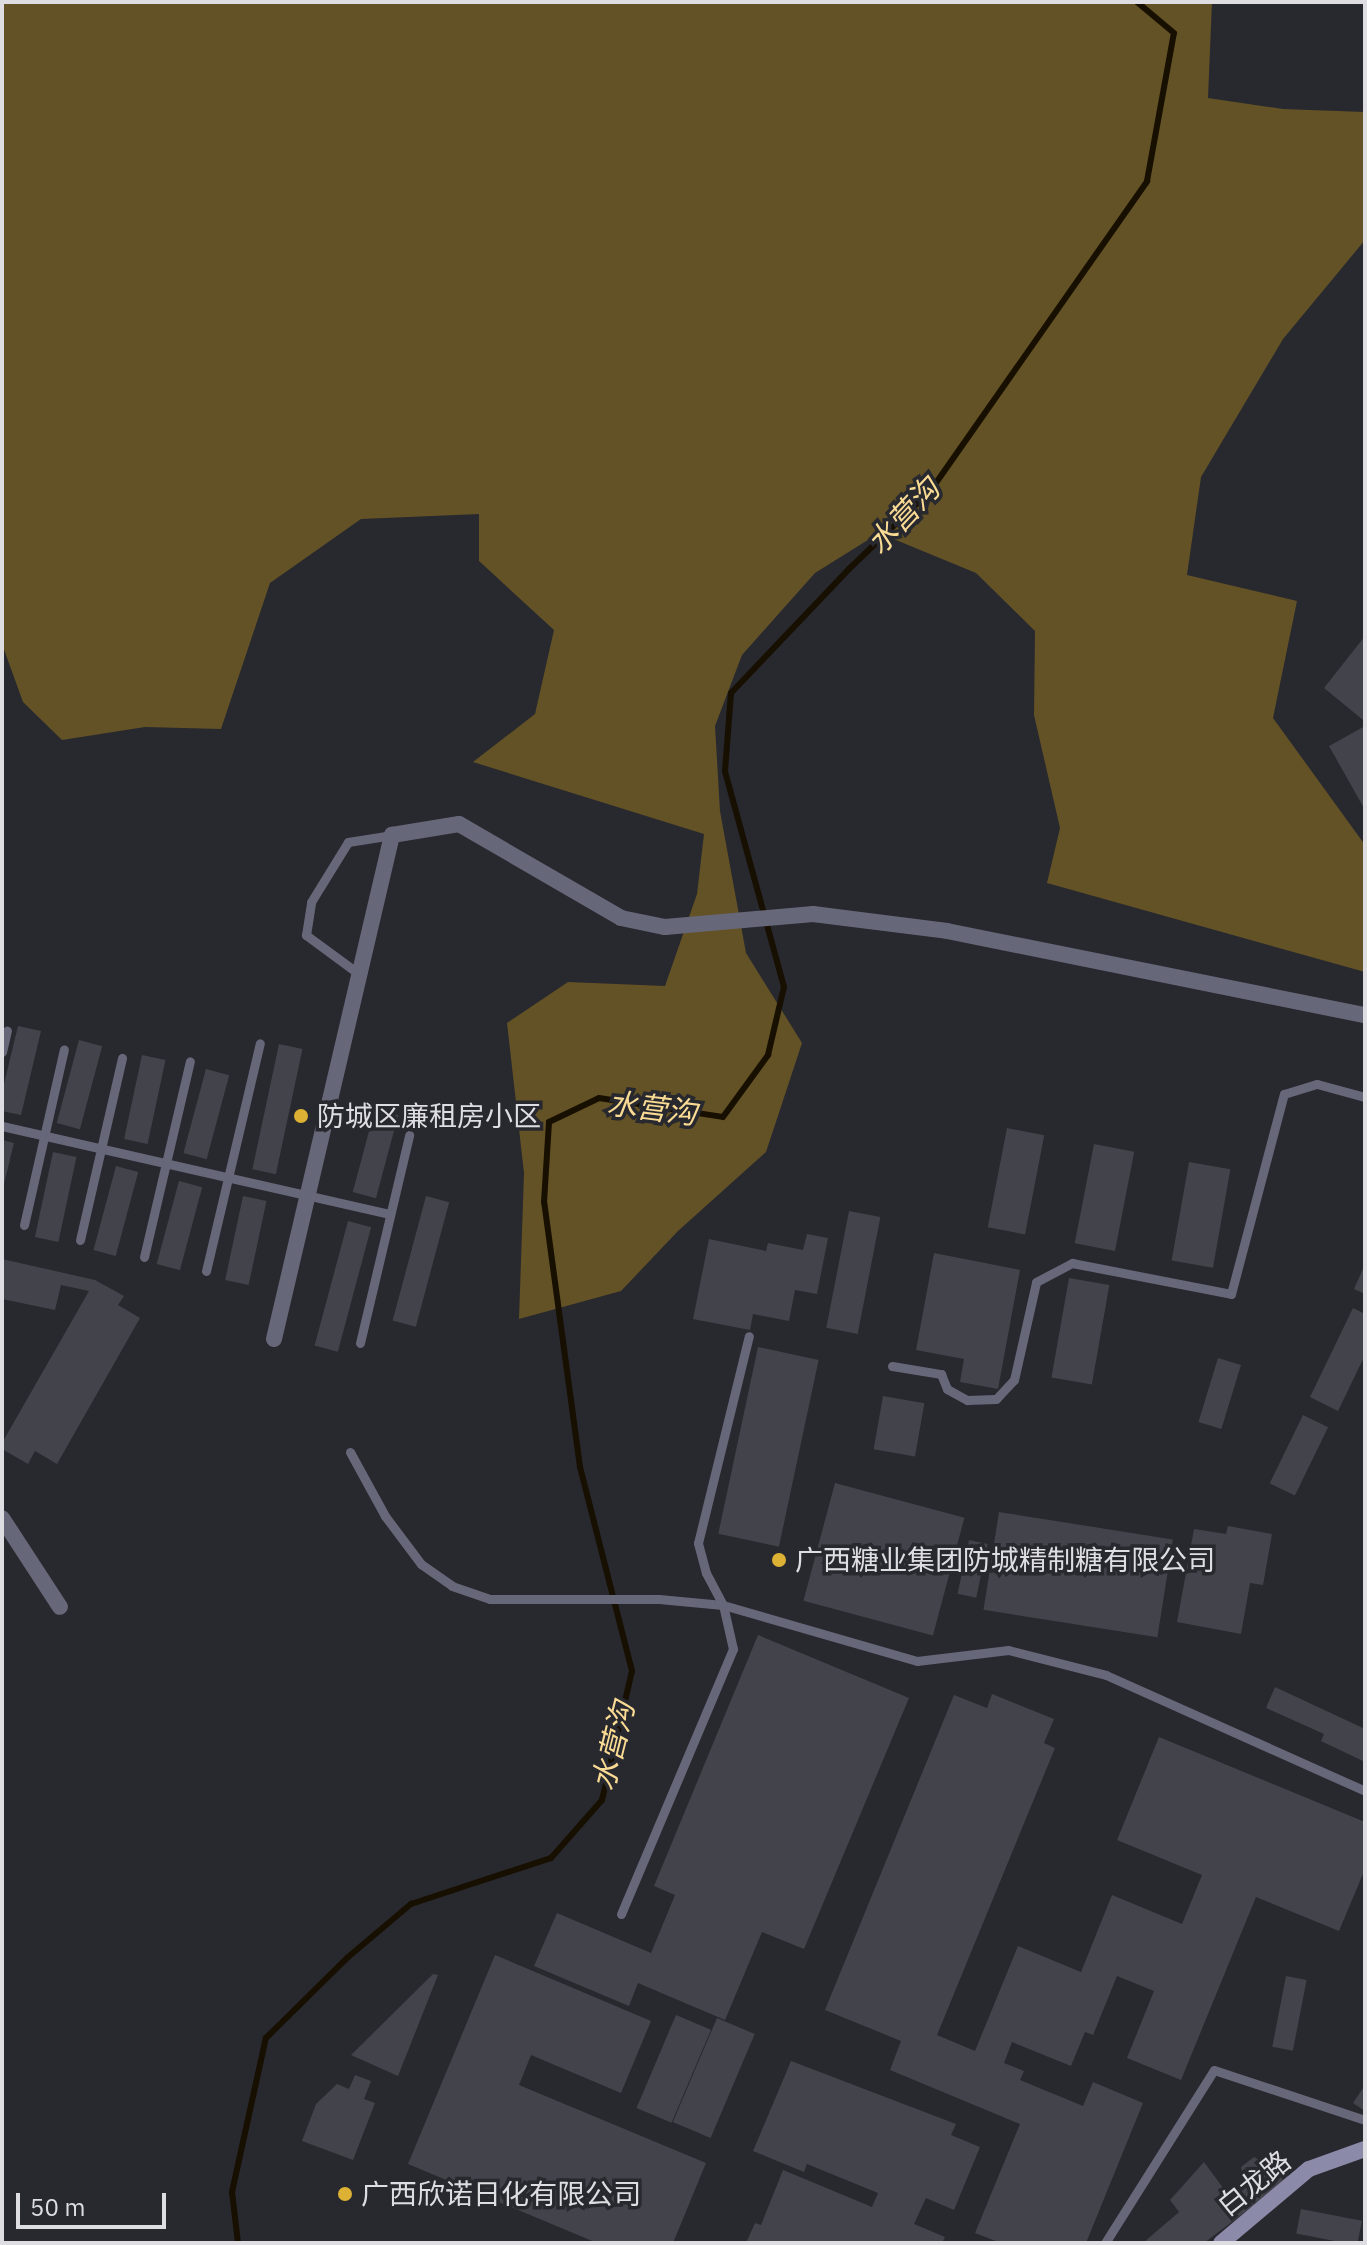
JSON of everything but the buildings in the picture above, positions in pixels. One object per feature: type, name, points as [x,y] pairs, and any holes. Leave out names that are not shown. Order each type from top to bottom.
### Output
[{"type":"street","points":[[274,1339],[392,835],[459,824],[621,918],[665,927],[813,914],[947,931],[1365,1015]]},
{"type":"street","points":[[2,1518],[60,1607]]},
{"type":"street","name":"白龙路","points":[[1221,2243],[1309,2169],[1365,2149]]},
{"type":"lane","points":[[359,974],[306,935],[311,902],[348,842],[392,835]]},
{"type":"lane","points":[[2,1052],[7,1031]]},
{"type":"lane","points":[[206,1271],[260,1043]]},
{"type":"lane","points":[[24,1225],[64,1049]]},
{"type":"lane","points":[[80,1240],[122,1058]]},
{"type":"lane","points":[[144,1257],[190,1061]]},
{"type":"lane","points":[[892,1366],[941,1374],[947,1389],[967,1400],[996,1399],[1014,1380],[1036,1282],[1072,1263],[1231,1294],[1284,1094],[1317,1084],[1365,1097]]},
{"type":"lane","points":[[2,1126],[390,1214]]},
{"type":"lane","points":[[360,1343],[409,1135]]},
{"type":"lane","points":[[621,1914],[733,1649],[723,1605],[706,1573],[698,1543],[749,1336]]},
{"type":"lane","points":[[350,1452],[385,1516],[421,1564],[452,1586],[490,1599],[659,1599],[723,1605],[917,1661],[1008,1650],[1106,1675],[1365,1791]]},
{"type":"lane","points":[[1105,2243],[1214,2070],[1365,2120]]},
{"type":"shaded area","points":[[2,2],[1212,2],[1208,98],[1283,109],[1365,112],[1365,240],[1283,339],[1201,477],[1187,575],[1297,601],[1273,718],[1365,845],[1365,972],[1047,883],[1060,828],[1034,715],[1035,631],[976,573],[879,533],[815,573],[742,655],[715,726],[720,811],[746,953],[802,1043],[766,1152],[678,1231],[621,1291],[519,1319],[524,1173],[507,1023],[568,982],[665,986],[697,894],[704,834],[473,762],[535,714],[554,630],[479,561],[479,514],[361,519],[270,583],[221,729],[145,727],[62,740],[23,702],[2,644]]},
{"type":"waterway","name":"水营沟","points":[[238,2243],[232,2192],[266,2038],[347,1958],[411,1904],[551,1858],[602,1800],[632,1671],[580,1467],[544,1202],[549,1122],[599,1098],[723,1117],[768,1055],[784,987],[725,771],[731,693],[849,569],[931,490],[1147,181],[1174,33],[1137,2]]},
{"type":"place","name":"防城区廉租房小区","points":[[301,1116]]},
{"type":"place","name":"广西糖业集团防城精制糖有限公司","points":[[779,1560]]},
{"type":"place","name":"广西欣诺日化有限公司","points":[[345,2194]]}]
